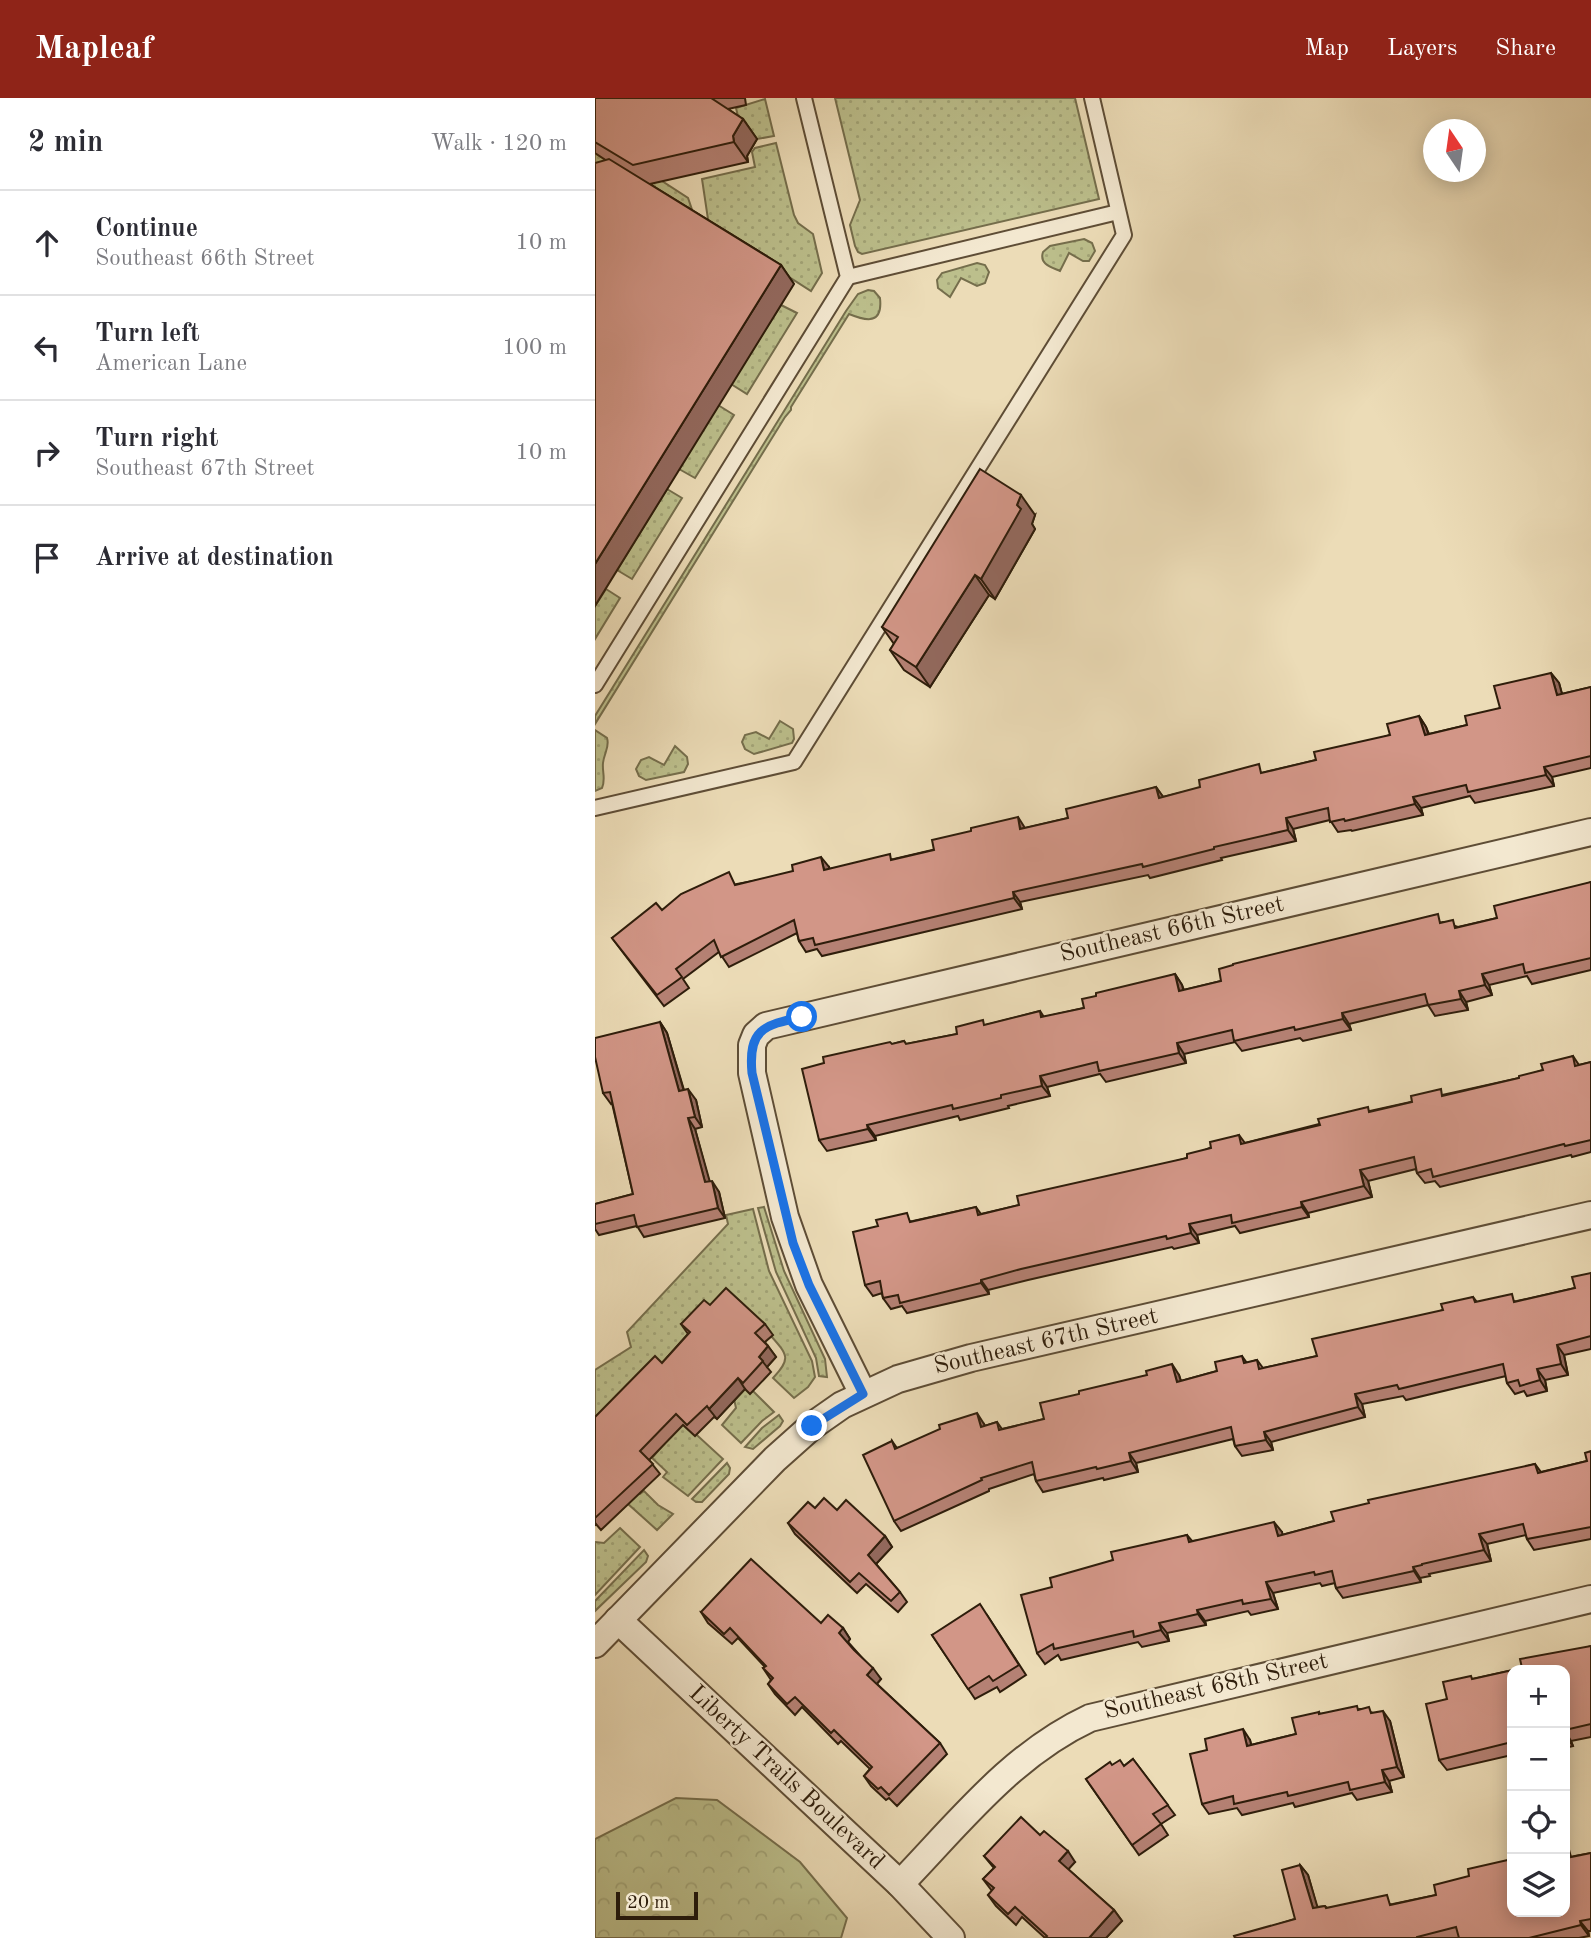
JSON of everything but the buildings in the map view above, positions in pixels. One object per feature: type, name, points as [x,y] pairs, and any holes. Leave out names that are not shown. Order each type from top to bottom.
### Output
[{"type":"street","name":"Southeast 66th Street","points":[[863,1394],[809,1285],[793,1243],[752,1073],[751,1050],[756,1035],[766,1027],[1591,832]]},
{"type":"street","name":"Southeast 67th Street","points":[[595,1644],[775,1459],[812,1426],[863,1394],[898,1379],[947,1364],[1591,1215]]},
{"type":"street","name":"Southeast 68th Street","points":[[900,1884],[1016,1764],[1065,1729],[1090,1718],[1591,1599]]},
{"type":"street","name":"Liberty Trails Boulevard","points":[[618,1620],[900,1884],[951,1938]]},
{"type":"lane","points":[[804,98],[848,277]]},
{"type":"lane","points":[[595,808],[794,762],[1124,235],[1092,98]]},
{"type":"lane","points":[[595,685],[848,277],[1118,212]]},
{"type":"green space","points":[[835,98],[1075,98],[1099,199],[862,254],[855,246],[850,225],[860,200]]},
{"type":"green space","points":[[765,99],[774,136],[757,139],[741,129],[736,108]]},
{"type":"green space","points":[[776,143],[794,215],[798,223],[813,234],[822,273],[811,291],[709,226],[702,179],[755,167],[752,152],[755,148]]},
{"type":"green space","points":[[595,153],[608,161],[625,157],[688,198],[697,224],[595,186]]},
{"type":"green space","points":[[1084,239],[1092,243],[1095,251],[1089,261],[1083,261],[1069,253],[1060,271],[1043,259],[1043,252],[1050,246]]},
{"type":"green space","points":[[977,263],[985,265],[989,272],[985,283],[977,286],[961,278],[950,297],[938,288],[937,280],[942,273]]},
{"type":"green space","points":[[874,291],[880,298],[879,313],[872,319],[849,314],[595,724],[595,716],[846,311],[858,294]]},
{"type":"green space","points":[[781,305],[797,313],[747,394],[731,384]]},
{"type":"green space","points":[[718,405],[734,415],[695,478],[679,469]]},
{"type":"green space","points":[[667,489],[682,498],[632,579],[617,570]]},
{"type":"green space","points":[[606,589],[620,598],[595,639],[595,606]]},
{"type":"green space","points":[[780,721],[793,729],[792,743],[754,754],[745,749],[742,742],[745,735],[756,732],[769,739]]},
{"type":"green space","points":[[595,730],[607,738],[608,744],[603,763],[603,785],[595,791]]},
{"type":"green space","points":[[675,746],[687,757],[688,764],[684,772],[646,780],[639,776],[636,769],[641,760],[649,757],[664,765]]},
{"type":"green space","points":[[764,1207],[784,1271],[825,1359],[827,1377],[819,1376],[816,1358],[776,1272],[758,1208]]},
{"type":"green space","points":[[753,1209],[769,1271],[812,1361],[815,1377],[808,1387],[794,1398],[773,1378],[783,1366],[785,1357],[772,1335],[689,1335],[774,1412],[741,1443],[722,1425],[736,1408],[734,1399],[651,1393],[723,1459],[688,1496],[663,1477],[667,1472],[652,1458],[663,1445],[595,1434],[595,1370],[631,1347],[627,1332],[728,1224],[726,1215]]},
{"type":"green space","points":[[779,1415],[783,1421],[780,1426],[753,1449],[745,1447],[762,1428]]},
{"type":"green space","points":[[595,1451],[640,1494],[644,1491],[658,1505],[673,1514],[657,1530],[627,1503]]},
{"type":"green space","points":[[727,1463],[729,1474],[702,1502],[692,1499]]},
{"type":"green space","points":[[620,1528],[640,1547],[595,1595],[595,1542],[604,1543]]},
{"type":"green space","points":[[644,1550],[648,1556],[646,1562],[595,1611],[595,1601]]},
{"type":"green space","points":[[676,1798],[717,1800],[800,1862],[847,1918],[841,1938],[595,1938],[595,1839]]},
{"type":"route","points":[[802,1017],[766,1027],[756,1035],[751,1057],[752,1073],[793,1243],[809,1285],[863,1394],[812,1426]]}]
